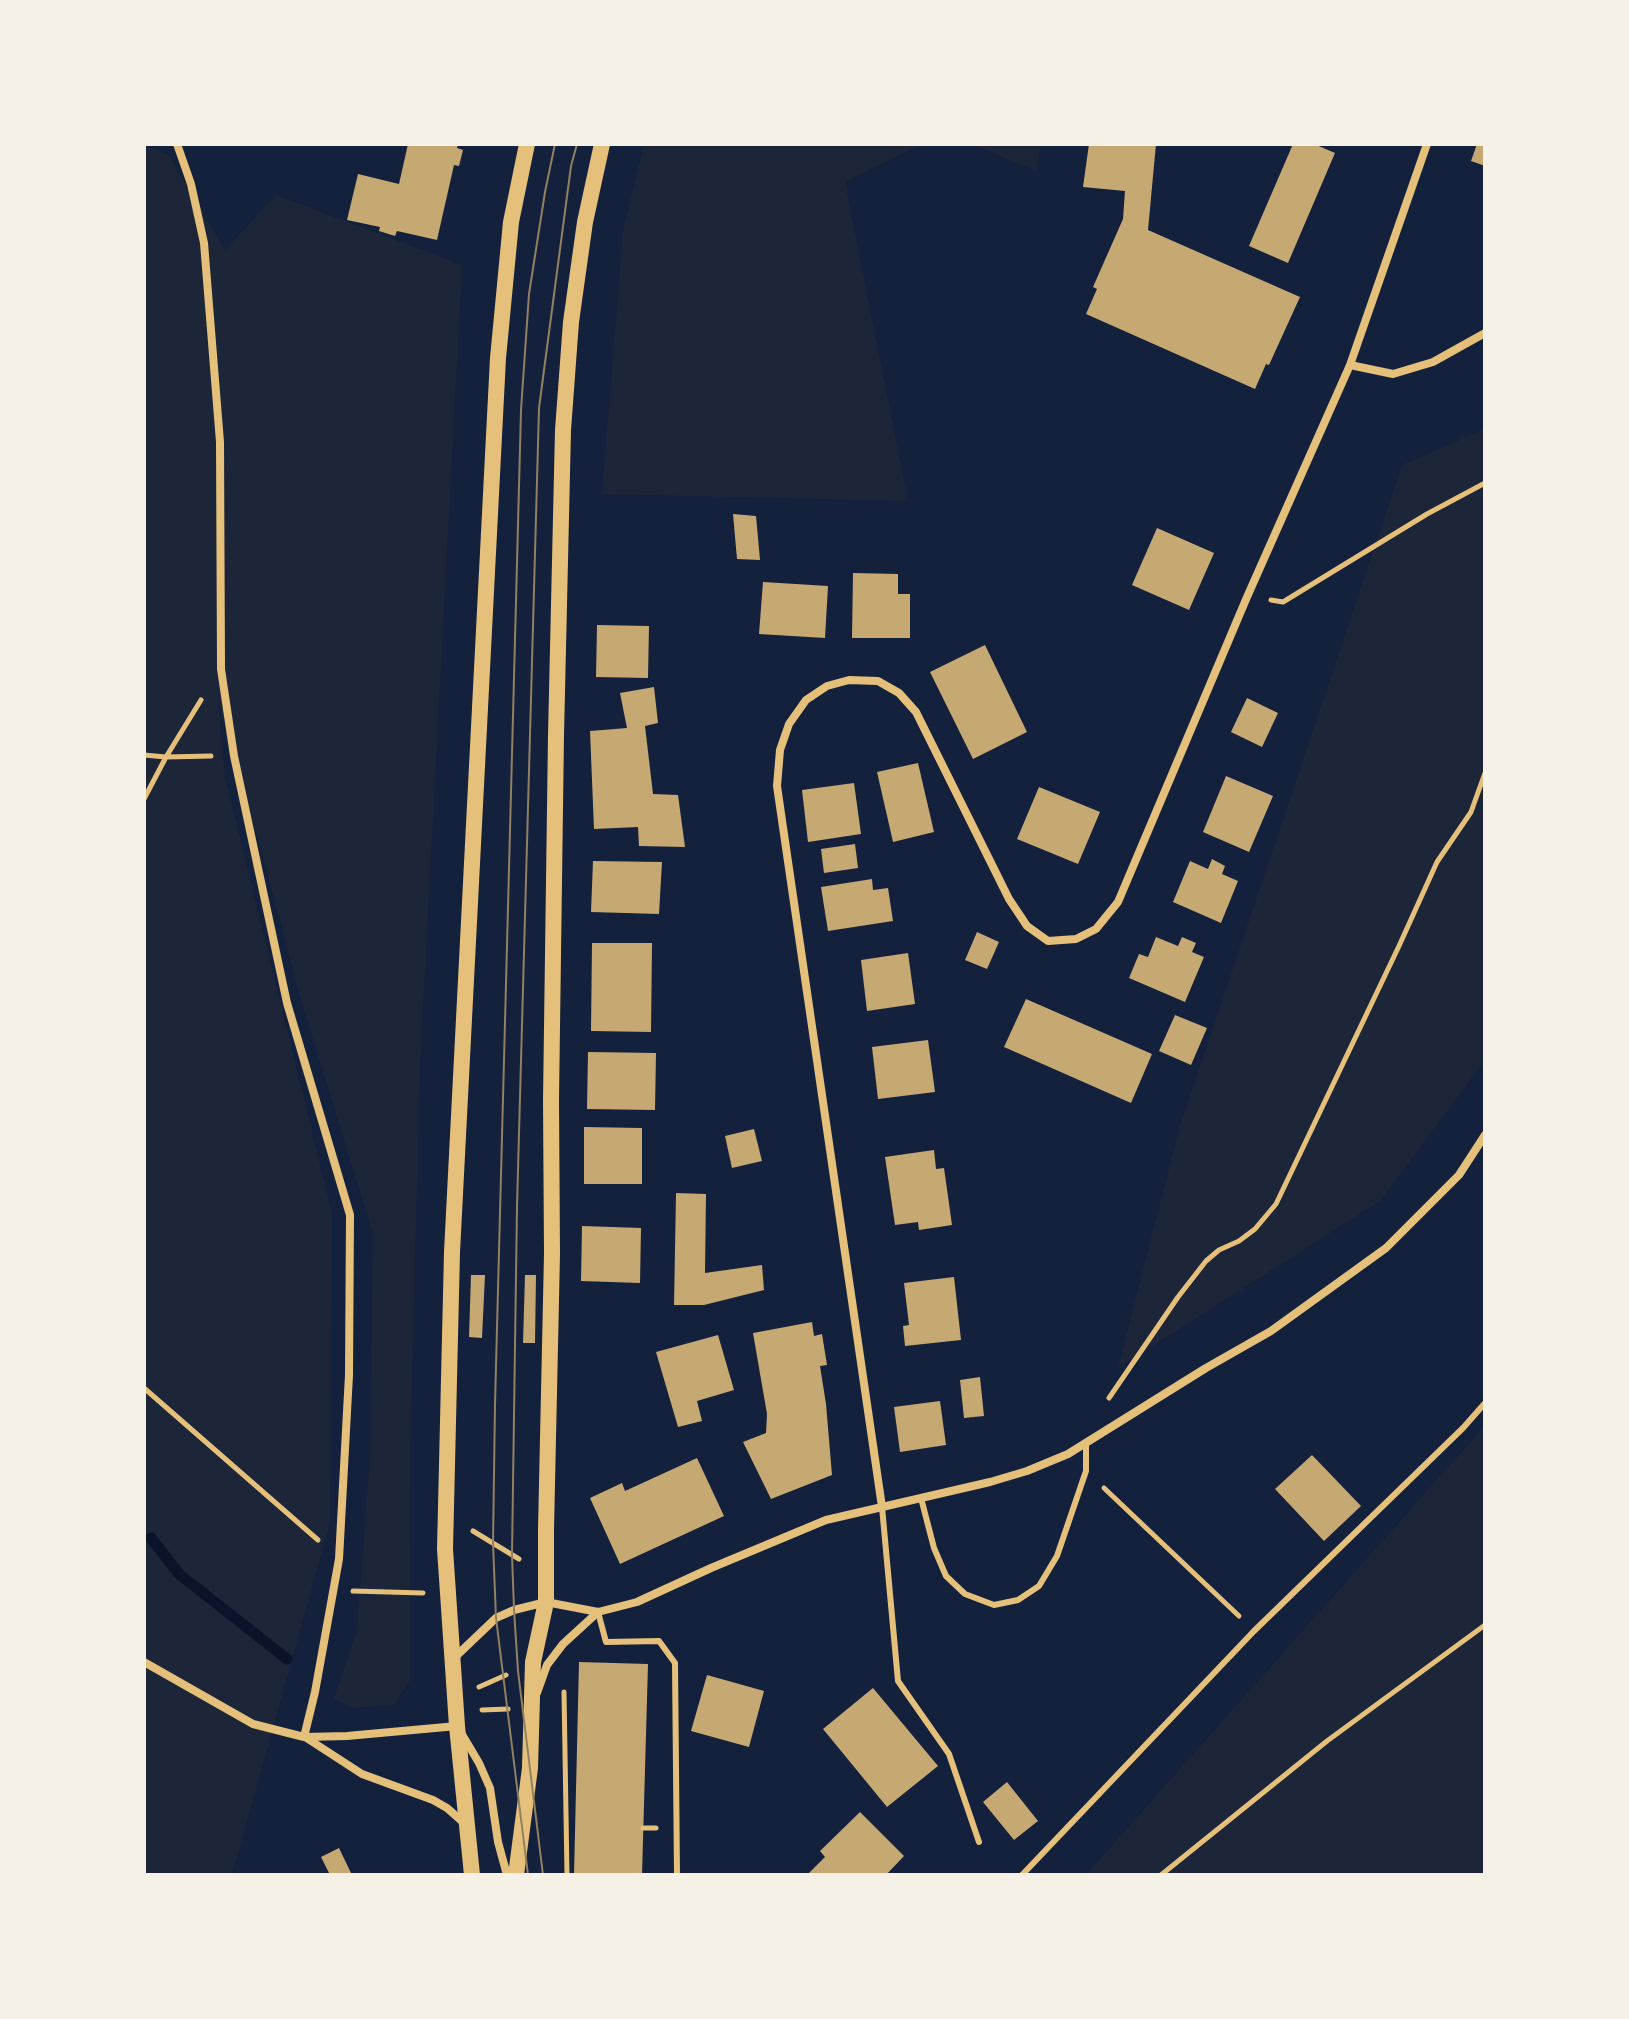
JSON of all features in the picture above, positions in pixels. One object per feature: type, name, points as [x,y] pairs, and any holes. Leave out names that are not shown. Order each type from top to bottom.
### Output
[{"type":"main road","points":[[472,1875],[457,1726],[445,1549],[452,1252],[498,358],[511,222],[527,144]]},
{"type":"main road","points":[[516,1875],[530,1768],[533,1662],[546,1602],[556,735],[563,430],[571,322],[585,222],[602,144]]},
{"type":"street","points":[[177,144],[191,184],[204,243],[220,442],[221,669],[234,756],[287,1003],[350,1215],[349,1375],[339,1559],[304,1737]]},
{"type":"street","points":[[882,1507],[777,786],[780,750],[789,724],[806,700],[827,686],[849,680],[878,681],[899,693],[916,712],[1009,899],[1027,926],[1048,941],[1076,939],[1096,929],[1118,902],[1247,597],[1350,365],[1427,144]]},
{"type":"street","points":[[1350,365],[1393,374],[1433,362],[1485,333]]},
{"type":"street","points":[[453,1660],[496,1618],[514,1610],[546,1602],[598,1612],[637,1602],[826,1520],[1027,1471],[1068,1454],[1271,1331],[1386,1248],[1459,1175],[1485,1135]]},
{"type":"street","points":[[531,1709],[547,1665],[563,1644],[598,1612]]},
{"type":"street","points":[[144,1662],[253,1724],[304,1737],[457,1726],[490,1788],[498,1842],[507,1875]]},
{"type":"street","points":[[304,1737],[362,1774],[433,1800],[466,1824]]},
{"type":"lane","points":[[1022,1875],[1254,1631],[1485,1403]]},
{"type":"lane","points":[[921,1498],[934,1548],[946,1576],[965,1594],[994,1605],[1018,1600],[1039,1586],[1057,1556],[1086,1471],[1086,1443]]},
{"type":"lane","points":[[882,1507],[898,1681],[949,1754],[979,1842]]},
{"type":"lane","points":[[598,1612],[606,1642],[659,1641],[675,1663],[677,1875]]},
{"type":"path","points":[[1247,597],[1283,602],[1427,514],[1485,483]]},
{"type":"path","points":[[144,799],[166,757],[221,669]]},
{"type":"path","points":[[144,755],[234,756]]},
{"type":"path","points":[[1102,1408],[1206,1261],[1255,1229],[1276,1204],[1437,862],[1471,812],[1485,773]]},
{"type":"path","points":[[144,1388],[339,1559]]},
{"type":"path","points":[[1086,1471],[1254,1631]]},
{"type":"path","points":[[471,1545],[472,1531],[528,1564]]},
{"type":"path","points":[[334,1591],[421,1593]]},
{"type":"path","points":[[1161,1875],[1327,1741],[1485,1625]]},
{"type":"path","points":[[565,1711],[567,1875]]},
{"type":"shaded area","points":[[644,144],[923,144],[845,182],[908,501],[602,494],[623,231]]},
{"type":"shaded area","points":[[972,144],[1041,144],[1037,171]]},
{"type":"shaded area","points":[[144,145],[168,154],[225,250],[276,195],[462,265],[420,1064],[409,1494],[410,1680],[394,1705],[352,1708],[334,1698],[357,1630],[370,1456],[373,1234],[300,997],[218,700],[225,777],[332,1213],[330,1523],[232,1875],[144,1875]]},
{"type":"shaded area","points":[[1485,429],[1485,1060],[1380,1201],[1118,1368],[1179,1129],[1402,465]]},
{"type":"shaded area","points":[[1485,1425],[1485,1875],[1086,1875],[1474,1438]]},
{"type":"building","points":[[408,144],[458,144],[457,148],[463,150],[459,166],[454,165],[437,240],[397,231],[395,236],[379,231],[380,227],[347,220],[358,174],[399,184]]},
{"type":"building","points":[[1089,144],[1156,144],[1148,230],[1300,297],[1255,389],[1086,314],[1097,289],[1093,287],[1123,219],[1125,191],[1083,187]]},
{"type":"building","points":[[1293,144],[1314,144],[1335,153],[1288,263],[1249,246]]},
{"type":"building","points":[[1477,144],[1485,144],[1485,166],[1471,161]]},
{"type":"building","points":[[733,514],[756,516],[760,560],[737,559]]},
{"type":"building","points":[[1157,528],[1214,553],[1189,610],[1132,585]]},
{"type":"building","points":[[853,573],[898,574],[898,594],[910,594],[910,638],[852,638]]},
{"type":"building","points":[[763,582],[828,586],[825,638],[759,634]]},
{"type":"building","points":[[597,625],[649,626],[648,678],[596,677]]},
{"type":"building","points":[[985,645],[1027,732],[973,759],[930,672]]},
{"type":"building","points":[[654,687],[658,723],[645,726],[653,794],[678,795],[685,847],[639,846],[638,827],[594,829],[590,731],[627,728],[620,693]]},
{"type":"building","points":[[1247,698],[1278,713],[1262,747],[1231,732]]},
{"type":"building","points":[[918,763],[934,832],[893,842],[877,772]]},
{"type":"building","points":[[1226,776],[1273,796],[1249,852],[1203,832]]},
{"type":"building","points":[[854,783],[861,834],[808,842],[802,790]]},
{"type":"building","points":[[1039,787],[1100,812],[1078,864],[1017,839]]},
{"type":"building","points":[[855,844],[858,868],[824,873],[821,849]]},
{"type":"building","points":[[1212,859],[1225,866],[1222,874],[1238,881],[1221,923],[1173,902],[1190,861],[1208,869]]},
{"type":"building","points":[[593,861],[662,862],[659,914],[591,912]]},
{"type":"building","points":[[872,879],[873,890],[888,888],[893,921],[828,931],[821,887]]},
{"type":"building","points":[[977,932],[999,942],[987,969],[965,960]]},
{"type":"building","points":[[1156,937],[1178,946],[1182,937],[1196,943],[1192,952],[1204,957],[1185,1002],[1129,978],[1139,954],[1148,957]]},
{"type":"building","points":[[592,943],[652,943],[651,1032],[591,1031]]},
{"type":"building","points":[[908,953],[915,1004],[867,1011],[861,960]]},
{"type":"building","points":[[1026,999],[1152,1054],[1131,1103],[1004,1047]]},
{"type":"building","points":[[1175,1015],[1207,1028],[1191,1065],[1159,1051]]},
{"type":"building","points":[[928,1040],[935,1092],[878,1099],[872,1047]]},
{"type":"building","points":[[588,1052],[656,1053],[655,1110],[587,1109]]},
{"type":"building","points":[[584,1127],[642,1128],[642,1184],[584,1184]]},
{"type":"building","points":[[754,1129],[762,1161],[732,1168],[725,1136]]},
{"type":"building","points":[[934,1150],[936,1169],[944,1168],[952,1225],[919,1230],[918,1222],[895,1225],[885,1157]]},
{"type":"building","points":[[676,1193],[706,1194],[705,1273],[762,1265],[764,1290],[704,1305],[674,1305]]},
{"type":"building","points":[[582,1226],[641,1228],[640,1283],[581,1281]]},
{"type":"building","points":[[471,1275],[485,1275],[482,1338],[469,1337]]},
{"type":"building","points":[[525,1275],[536,1275],[535,1343],[523,1343]]},
{"type":"building","points":[[954,1277],[961,1340],[905,1346],[903,1326],[909,1325],[904,1283]]},
{"type":"building","points":[[812,1322],[814,1336],[822,1334],[827,1365],[820,1366],[832,1475],[771,1499],[743,1442],[766,1433],[767,1414],[753,1333]]},
{"type":"building","points":[[718,1335],[734,1390],[697,1401],[702,1421],[678,1427],[656,1352]]},
{"type":"building","points":[[980,1377],[984,1416],[964,1418],[960,1380]]},
{"type":"building","points":[[940,1401],[946,1445],[900,1452],[894,1407]]},
{"type":"building","points":[[1312,1455],[1361,1506],[1324,1541],[1275,1489]]},
{"type":"building","points":[[697,1458],[724,1516],[620,1564],[590,1498],[622,1483],[625,1491]]},
{"type":"building","points":[[579,1662],[648,1664],[642,1875],[574,1875]]},
{"type":"building","points":[[707,1675],[764,1691],[749,1747],[691,1731]]},
{"type":"building","points":[[873,1688],[938,1766],[887,1807],[823,1729]]},
{"type":"building","points":[[1007,1782],[1038,1821],[1014,1840],[983,1802]]},
{"type":"building","points":[[860,1812],[904,1856],[886,1875],[807,1875],[825,1857],[820,1851]]},
{"type":"building","points":[[339,1848],[352,1875],[330,1875],[321,1857]]},
{"type":"waterway","points":[[151,1538],[179,1574],[287,1659]]},
{"type":"tram line","points":[[528,1875],[496,1618],[493,1543],[495,1404],[521,410],[529,294],[555,144]]},
{"type":"tram line","points":[[543,1875],[518,1671],[514,1610],[512,1555],[517,1206],[539,408],[571,166],[577,144]]}]
